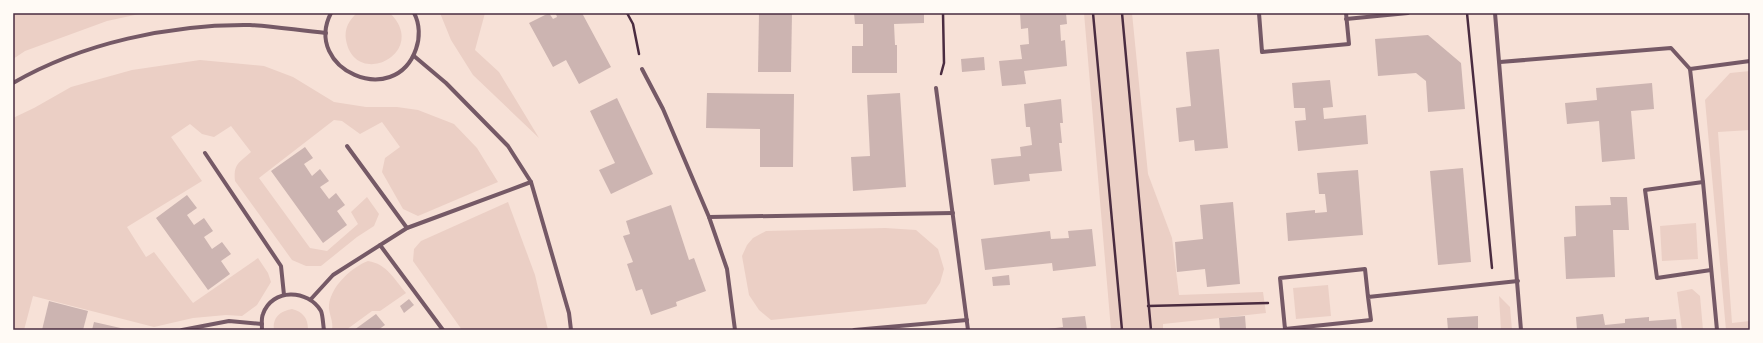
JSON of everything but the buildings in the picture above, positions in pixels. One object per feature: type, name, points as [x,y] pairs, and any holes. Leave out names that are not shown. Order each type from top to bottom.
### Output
[{"type":"street","points":[[331,13],[328,19],[326,33],[328,48],[336,62],[347,72],[361,79],[377,80],[392,76],[405,68],[414,56],[419,43],[419,29],[414,13]]},
{"type":"street","points":[[1259,13],[1262,52],[1349,44],[1346,13]]},
{"type":"street","points":[[1346,19],[1408,13]]},
{"type":"street","points":[[1495,13],[1521,330]]},
{"type":"street","points":[[13,83],[31,72],[101,45],[175,29],[251,25],[326,33]]},
{"type":"street","points":[[1500,62],[1670,48],[1690,69],[1703,182],[1717,330]]},
{"type":"street","points":[[414,56],[446,83],[508,146],[531,182],[569,313],[571,330]]},
{"type":"street","points":[[1690,69],[1750,61]]},
{"type":"street","points":[[642,69],[663,109],[709,218],[727,269],[735,330]]},
{"type":"street","points":[[936,88],[968,330]]},
{"type":"street","points":[[347,146],[407,228]]},
{"type":"street","points":[[205,153],[282,266],[284,295]]},
{"type":"street","points":[[311,299],[333,275],[407,228],[531,182]]},
{"type":"street","points":[[1703,182],[1645,190],[1657,278],[1711,270]]},
{"type":"street","points":[[709,218],[953,213]]},
{"type":"street","points":[[380,245],[443,330]]},
{"type":"street","points":[[1365,270],[1368,297],[1371,320],[1285,329],[1280,278],[1365,270]]},
{"type":"street","points":[[1368,297],[1518,281]]},
{"type":"street","points":[[262,330],[263,314],[271,302],[284,295],[295,294],[311,299],[322,312],[324,330]]},
{"type":"street","points":[[854,330],[967,320]]},
{"type":"street","points":[[182,330],[229,321],[262,324]]},
{"type":"path","points":[[627,13],[633,24],[642,69]]},
{"type":"path","points":[[936,88],[944,63],[943,13]]},
{"type":"path","points":[[1093,13],[1122,330]]},
{"type":"path","points":[[1122,13],[1151,330]]},
{"type":"path","points":[[1468,13],[1493,284]]},
{"type":"path","points":[[1148,306],[1283,303]]},
{"type":"shaded area","points":[[13,13],[144,13],[107,21],[25,51],[13,59]]},
{"type":"shaded area","points":[[357,13],[390,13],[400,28],[401,41],[396,52],[386,60],[374,64],[362,62],[352,55],[346,40],[346,28]]},
{"type":"shaded area","points":[[440,13],[485,13],[475,50],[499,72],[539,138],[473,75],[451,40]]},
{"type":"shaded area","points":[[1084,13],[1132,13],[1148,174],[1172,238],[1179,295],[1263,292],[1266,313],[1163,324],[1163,330],[1111,330]]},
{"type":"shaded area","points":[[200,60],[264,66],[293,77],[334,102],[366,107],[397,107],[418,110],[454,124],[477,148],[498,182],[418,216],[403,209],[382,172],[385,158],[400,147],[382,122],[360,134],[342,121],[334,120],[259,178],[310,248],[327,251],[358,224],[351,212],[367,197],[379,214],[374,226],[357,237],[321,266],[306,266],[292,260],[235,181],[236,167],[251,152],[231,126],[214,137],[202,134],[190,124],[171,137],[202,181],[127,227],[146,257],[154,252],[193,303],[258,258],[268,273],[271,282],[257,305],[242,316],[226,315],[193,318],[154,327],[33,296],[24,330],[13,330],[13,118],[71,87],[132,70]]},
{"type":"shaded area","points":[[1750,71],[1750,130],[1718,132],[1732,323],[1750,321],[1750,330],[1726,330],[1705,100],[1730,73]]},
{"type":"shaded area","points":[[508,202],[535,275],[548,330],[462,330],[413,261],[414,249],[421,241]]},
{"type":"shaded area","points":[[1696,223],[1698,259],[1662,261],[1660,226]]},
{"type":"shaded area","points":[[885,228],[916,230],[938,249],[944,269],[940,283],[926,304],[771,320],[759,310],[749,295],[742,256],[747,245],[753,238],[766,231]]},
{"type":"shaded area","points":[[368,261],[380,265],[385,269],[406,293],[380,311],[372,311],[346,330],[332,330],[329,305],[334,291],[343,278],[355,268]]},
{"type":"shaded area","points":[[1328,285],[1331,316],[1296,319],[1293,288]]},
{"type":"shaded area","points":[[1692,289],[1700,296],[1703,330],[1682,330],[1677,292]]},
{"type":"shaded area","points":[[1499,296],[1510,307],[1512,330],[1501,330]]},
{"type":"shaded area","points":[[292,309],[304,316],[307,322],[308,330],[274,330],[274,322],[278,316],[284,311]]}]
